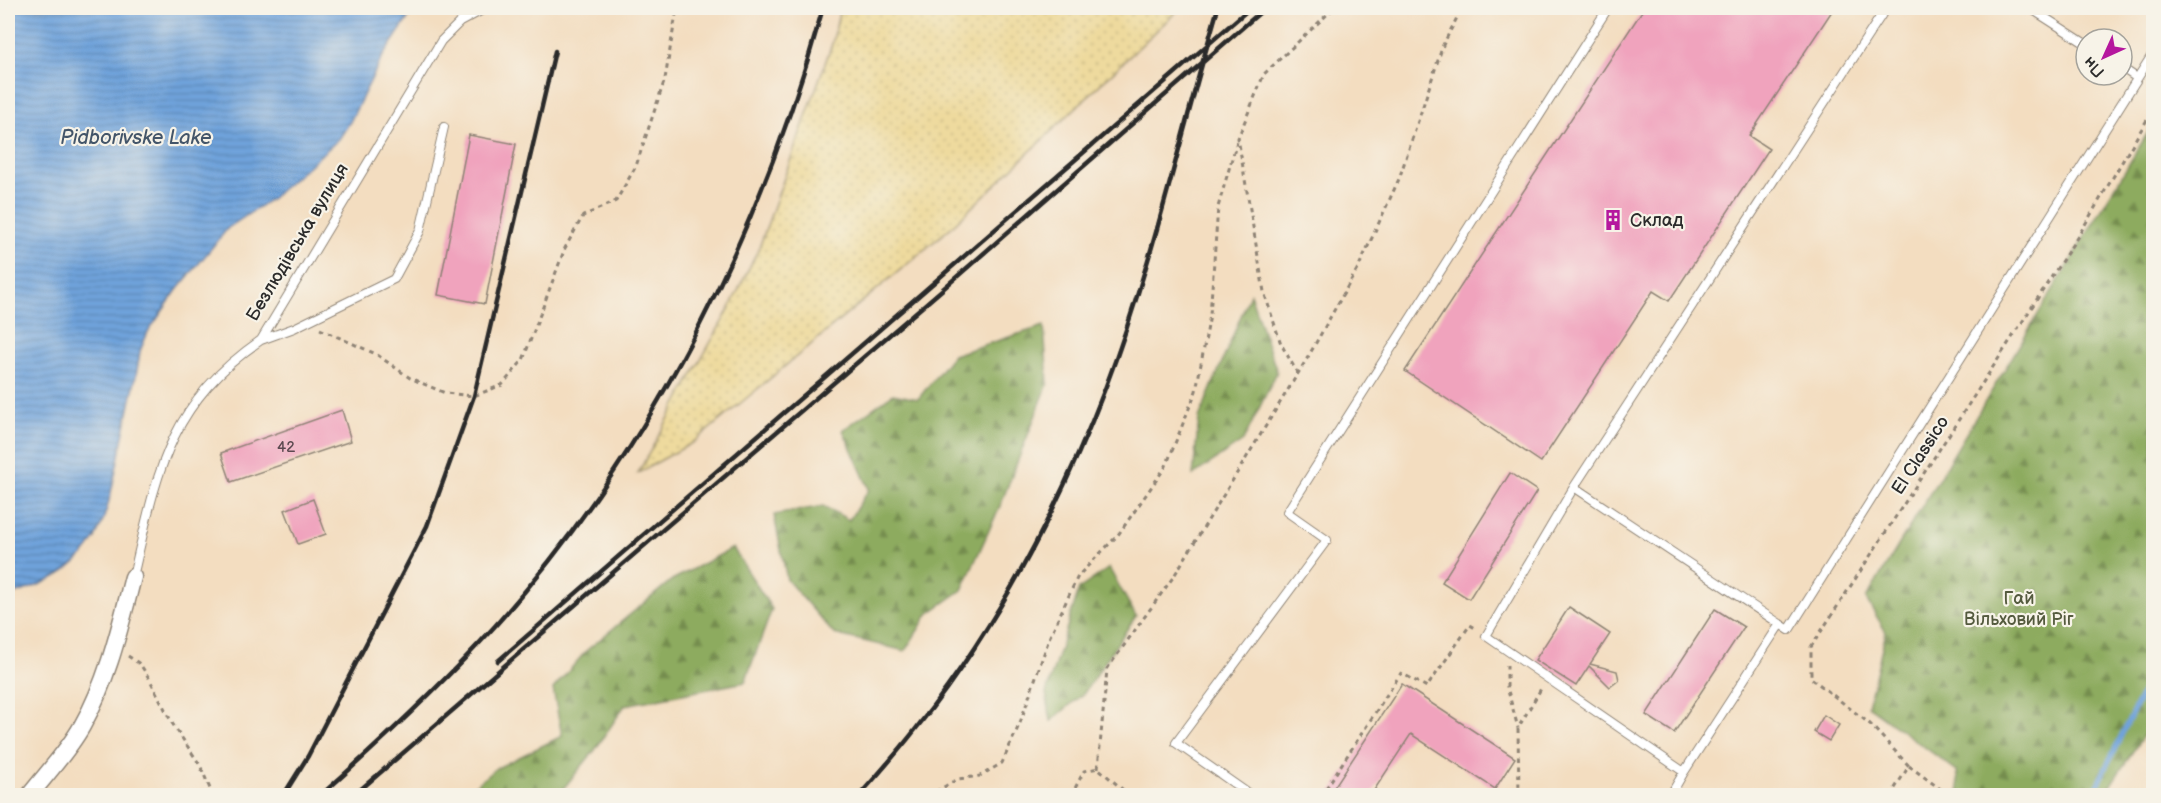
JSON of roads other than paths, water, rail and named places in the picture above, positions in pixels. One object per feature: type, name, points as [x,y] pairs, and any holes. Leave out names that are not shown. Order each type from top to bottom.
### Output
[{"type":"street","name":"Безлюдівська вулиця","points":[[29,795],[81,727],[96,699],[114,647],[133,577]]},
{"type":"lane","name":"Безлюдівська вулиця","points":[[133,577],[158,471],[174,434],[206,389],[229,364],[261,340],[441,41],[460,22],[486,8]]},
{"type":"lane","points":[[1252,795],[1176,743],[1327,540],[1287,512],[1608,8]]},
{"type":"lane","points":[[1684,772],[1486,636],[1574,488],[1886,8]]},
{"type":"lane","points":[[2030,8],[2074,36]]},
{"type":"lane","points":[[1574,488],[1789,630],[2154,52]]},
{"type":"lane","points":[[261,340],[304,323],[394,279],[420,231],[444,127]]},
{"type":"lane","points":[[1670,795],[1780,624]]},
{"type":"water","name":"Pidborivske Lake","points":[[8,8],[415,8],[383,56],[339,139],[271,199],[228,228],[177,290],[148,332],[140,351],[109,501],[93,542],[80,559],[62,573],[39,585],[8,596]]},
{"type":"waterway","points":[[2092,796],[2143,691],[2154,677]]},
{"type":"railway","points":[[320,796],[410,714],[495,626],[552,558],[604,487],[651,413],[694,336],[733,256],[767,175],[797,92],[823,8]]},
{"type":"railway","points":[[859,796],[911,735],[975,647],[1025,563],[1068,476],[1123,340],[1166,198],[1218,8]]},
{"type":"railway","points":[[498,661],[1250,8]]},
{"type":"railway","points":[[353,796],[944,288],[1265,8]]},
{"type":"railway","points":[[283,796],[308,756],[427,526],[474,396],[555,51]]},
{"type":"place","name":"Склад","points":[[1613,220]]},
{"type":"park label","name":"Гай Вільховий Ріг","points":[[2019,608]]}]
